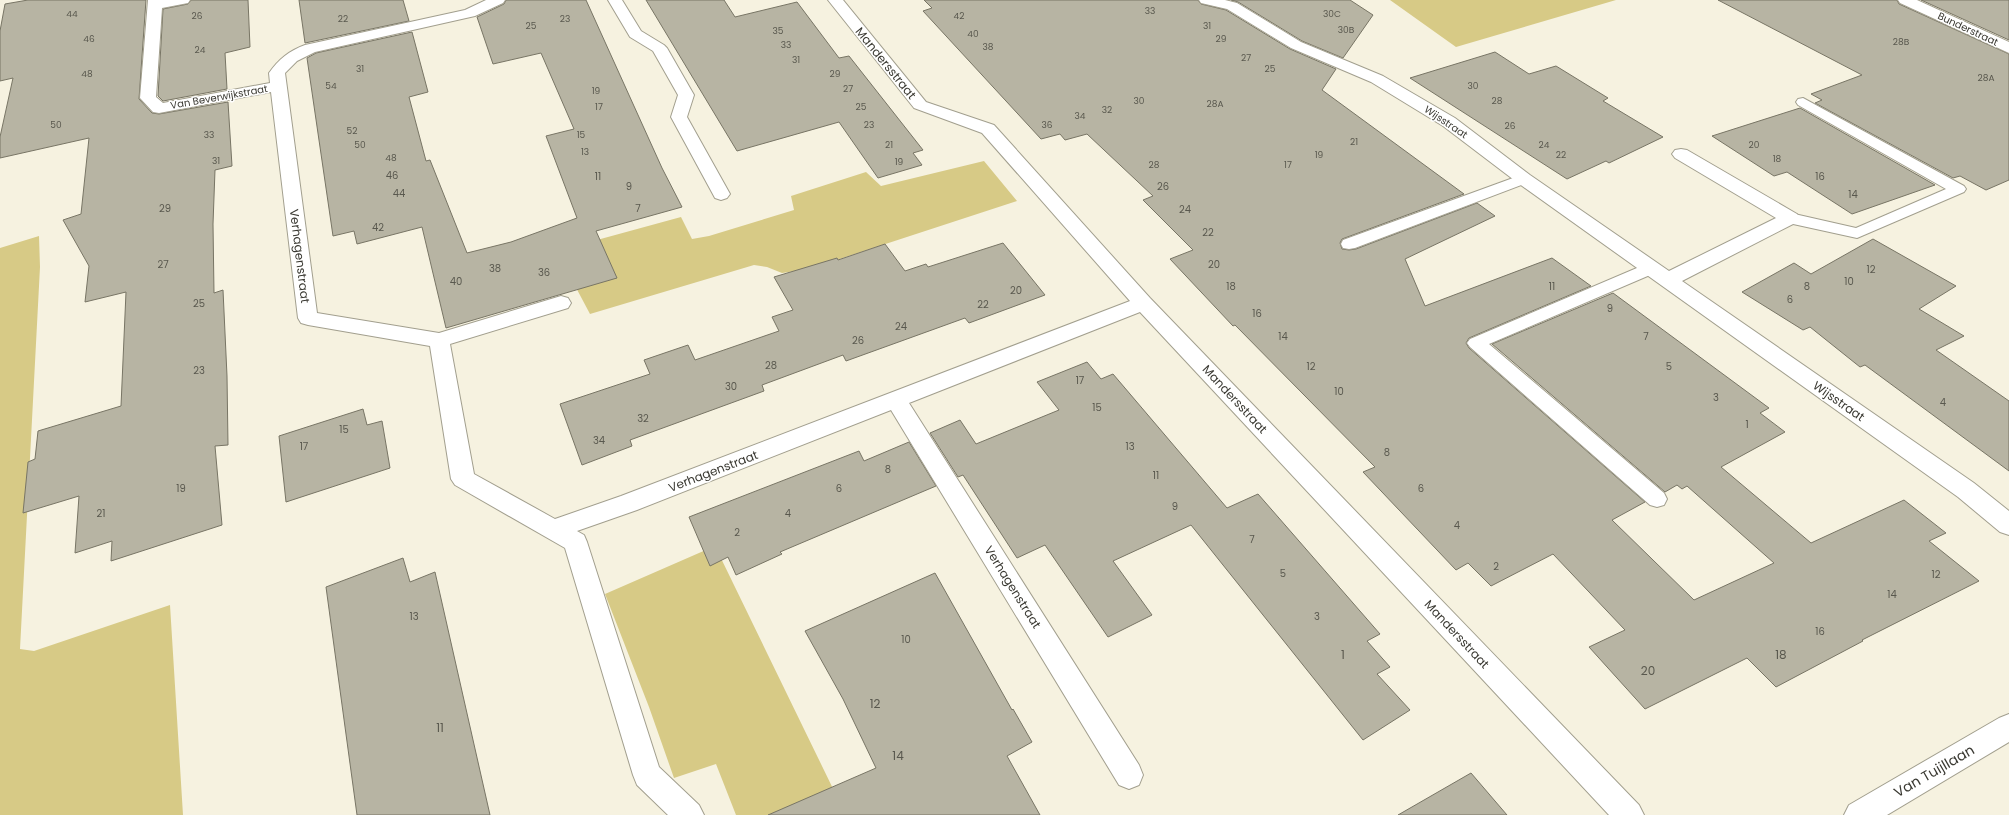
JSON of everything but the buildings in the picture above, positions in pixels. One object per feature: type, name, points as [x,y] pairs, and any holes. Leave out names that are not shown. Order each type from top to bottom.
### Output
[{"type":"street","name":"Van Beverwijkstraat","points":[[182,0],[155,3],[148,98],[159,108],[183,105],[279,86],[277,72],[283,63],[296,54],[310,48],[470,13],[498,0]]},
{"type":"street","points":[[615,0],[635,34],[659,48],[686,95],[679,117],[721,194]]},
{"type":"street","name":"Mandersstraat","points":[[835,0],[920,105],[988,129],[1143,303],[1629,815]]},
{"type":"street","name":"Wijsstraat","points":[[1206,0],[1232,6],[1296,45],[1377,79],[1449,122],[1524,179],[1966,490],[2009,525]]},
{"type":"street","name":"Bunderstraat","points":[[1905,0],[2009,48]]},
{"type":"street","name":"Verhagenstraat","points":[[279,86],[308,318],[439,340],[561,303]]},
{"type":"street","points":[[1681,154],[1790,218]]},
{"type":"street","points":[[1667,280],[1790,218]]},
{"type":"street","name":"Verhagenstraat","points":[[551,530],[628,503],[1143,303]]},
{"type":"street","points":[[439,340],[463,479],[551,530],[575,542],[647,775],[689,815]]},
{"type":"street","name":"Verhagenstraat","points":[[896,400],[1129,775]]},
{"type":"street","name":"Van Tuijllaan","points":[[1859,815],[2009,727]]},
{"type":"lane","points":[[1790,218],[1857,233],[1958,189],[1803,102]]},
{"type":"lane","points":[[1349,244],[1524,179]]},
{"type":"lane","points":[[1651,268],[1476,343],[1657,499]]},
{"type":"shaded area","points":[[1390,0],[1616,0],[1456,47]]},
{"type":"shaded area","points":[[984,161],[1017,201],[809,269],[782,273],[767,267],[754,265],[590,314],[573,282],[575,246],[681,217],[692,239],[709,236],[794,210],[791,196],[866,172],[881,186]]},
{"type":"shaded area","points":[[39,236],[40,267],[20,649],[34,651],[170,605],[183,815],[0,815],[0,248]]},
{"type":"shaded area","points":[[715,546],[845,815],[736,815],[716,764],[674,778],[649,707],[605,594]]}]
